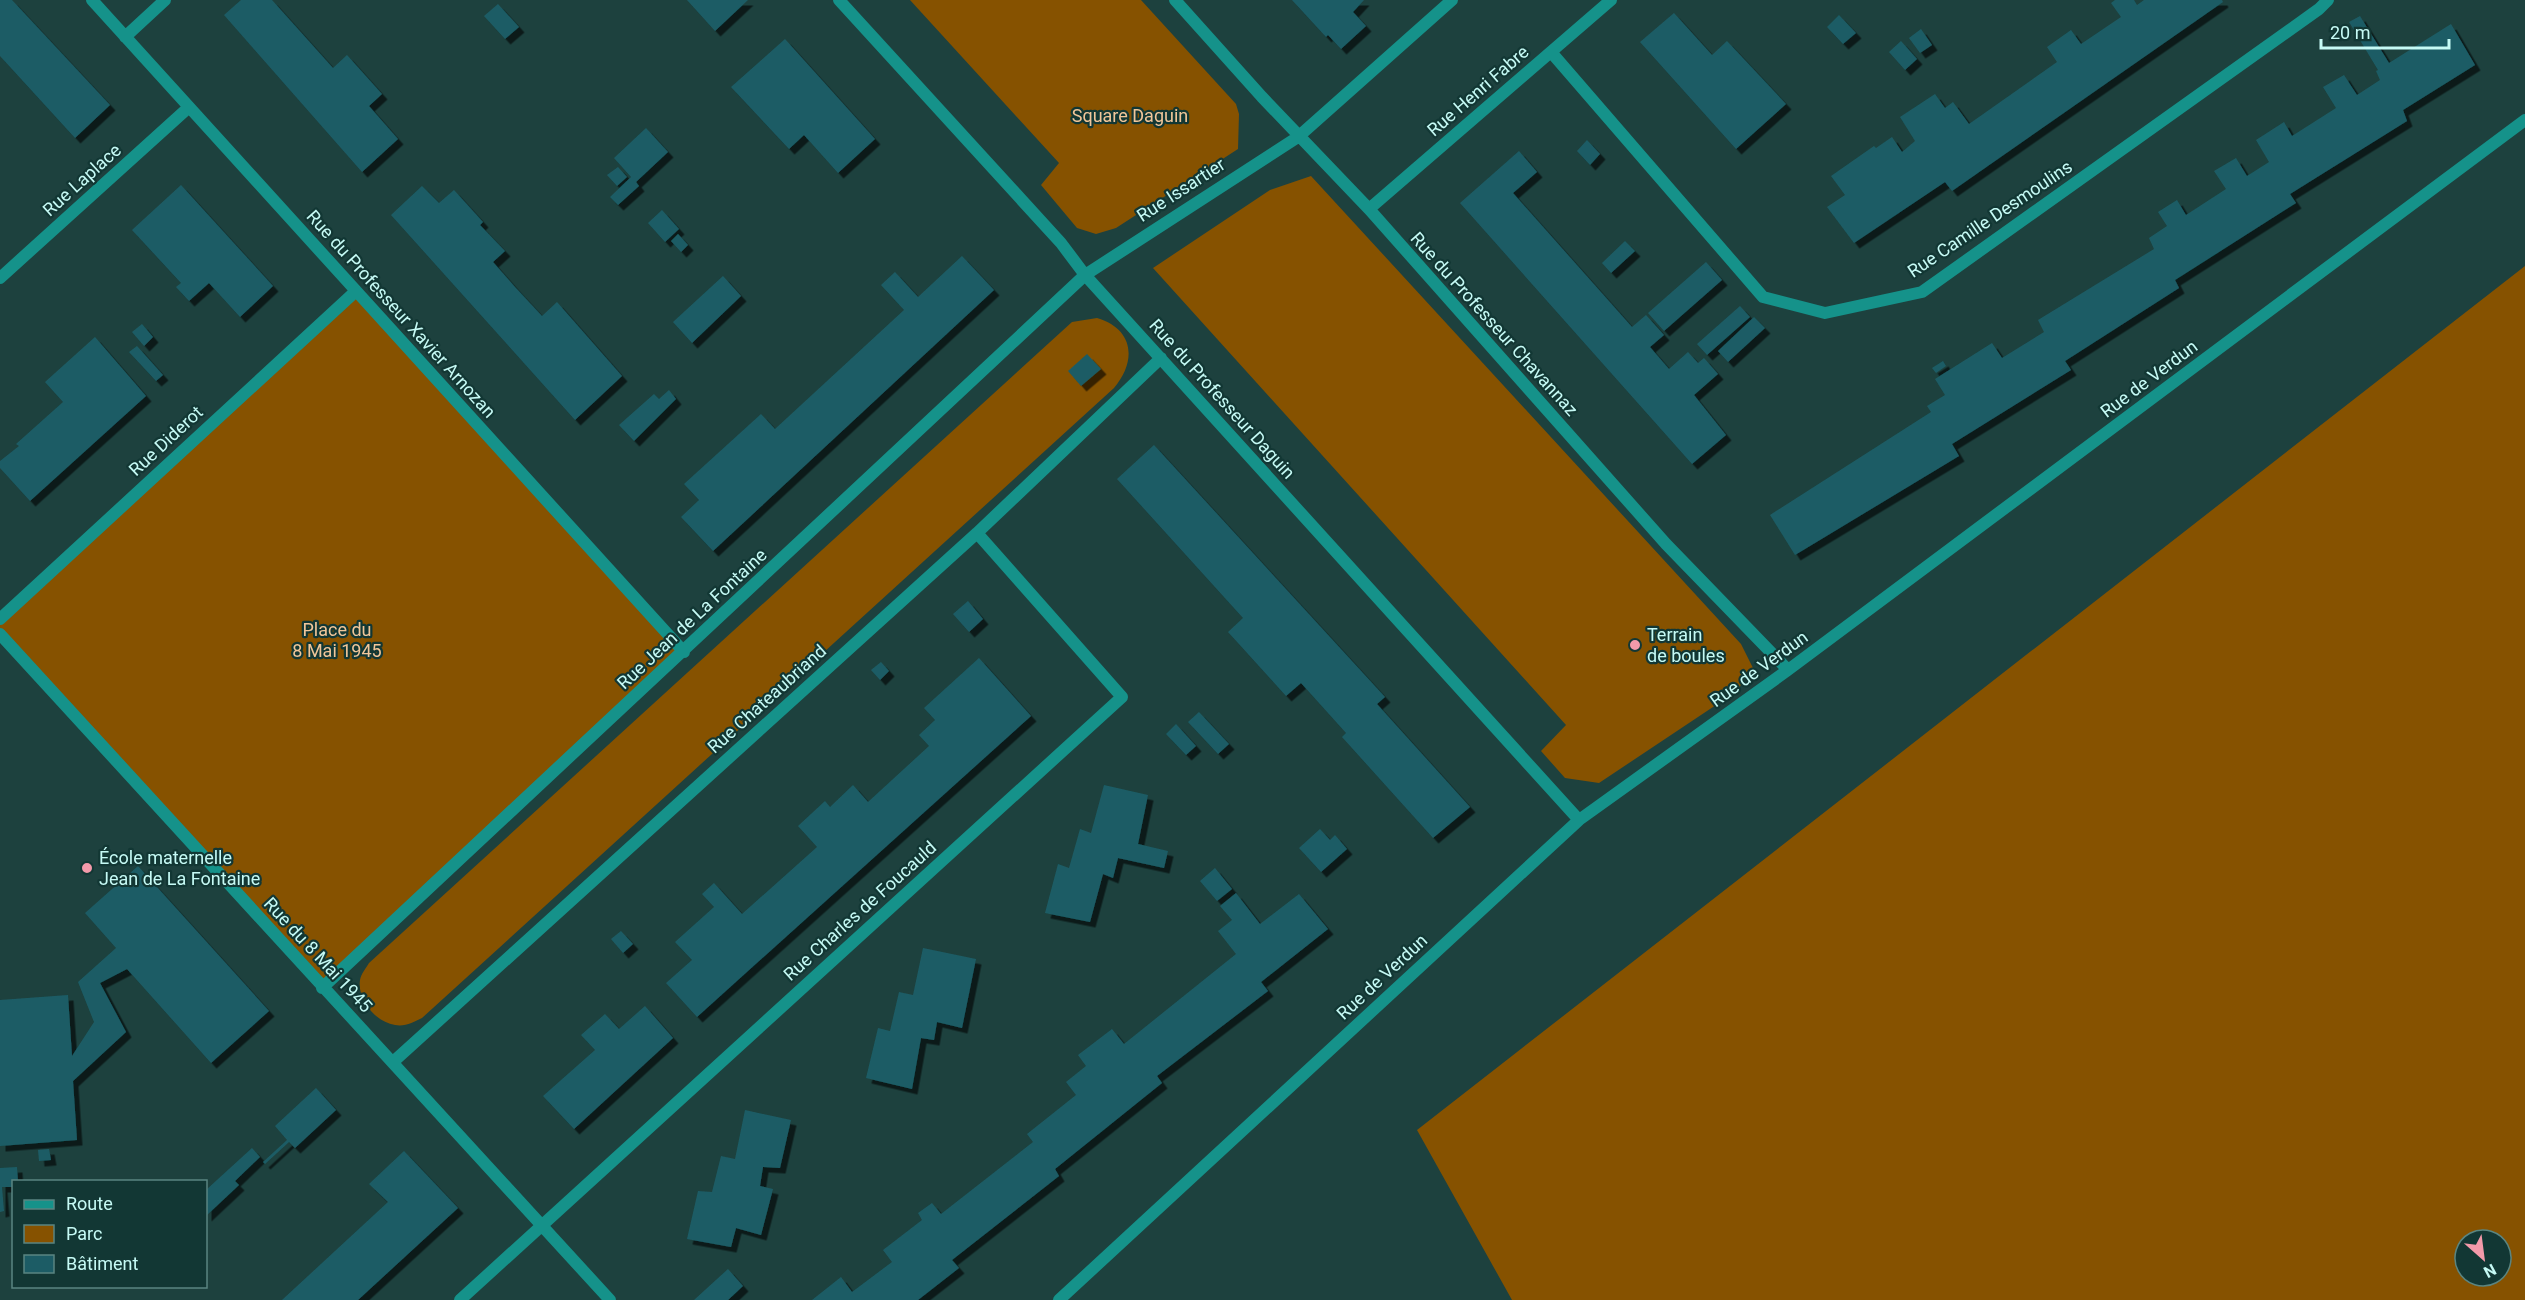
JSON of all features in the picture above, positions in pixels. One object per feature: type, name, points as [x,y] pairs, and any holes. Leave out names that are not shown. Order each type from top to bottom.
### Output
[{"type":"street","name":"Rue du Professeur Xavier Arnozan","points":[[92,0],[684,652]]},
{"type":"street","points":[[125,37],[165,0]]},
{"type":"street","name":"Rue du Professeur Daguin","points":[[839,0],[1061,243],[1085,275],[1579,820]]},
{"type":"street","name":"Rue du Professeur Chavannaz","points":[[1175,0],[1298,136],[1369,209],[1666,544],[1788,670]]},
{"type":"street","name":"Rue Issartier","points":[[1085,275],[1298,136],[1452,0]]},
{"type":"street","name":"Rue Henri Fabre","points":[[1369,209],[1611,0]]},
{"type":"street","name":"Rue Camille Desmoulins","points":[[1551,52],[1763,297],[1826,313],[1922,292],[2309,16],[2328,0]]},
{"type":"street","name":"Rue Laplace","points":[[0,278],[188,108]]},
{"type":"street","name":"Rue de Verdun","points":[[1059,1300],[1579,820],[1788,670],[2525,120]]},
{"type":"street","name":"Rue Jean de La Fontaine","points":[[322,988],[1085,275]]},
{"type":"street","name":"Rue Diderot","points":[[0,619],[356,291]]},
{"type":"street","name":"Rue Chateaubriand","points":[[393,1062],[977,533],[1161,358]]},
{"type":"street","name":"Rue Charles de Foucauld","points":[[460,1300],[1122,697],[977,533]]},
{"type":"street","name":"Rue du 8 Mai 1945","points":[[0,633],[322,988],[393,1062],[540,1226],[610,1300]]},
{"type":"green space","name":"Square Daguin","points":[[910,0],[1141,0],[1236,104],[1239,114],[1238,149],[1116,228],[1096,234],[1077,228],[1041,185],[1059,163]]},
{"type":"green space","points":[[1311,176],[1741,644],[1754,670],[1734,693],[1599,783],[1565,778],[1541,751],[1566,725],[1153,268],[1270,190]]},
{"type":"green space","points":[[2525,266],[2525,1300],[1512,1300],[1417,1130]]},
{"type":"green space","name":"Place du 8 Mai 1945","points":[[356,291],[684,652],[322,988],[0,634],[0,619]]},
{"type":"green space","points":[[1097,318],[1118,330],[1125,338],[1128,347],[1126,367],[1114,388],[422,1018],[409,1024],[399,1025],[388,1023],[374,1014],[364,1002],[360,987],[362,973],[369,963],[1072,322]]},
{"type":"building","points":[[0,0],[12,0],[110,105],[75,138],[0,56]]},
{"type":"building","points":[[241,0],[272,0],[333,68],[347,55],[382,94],[369,106],[398,139],[362,172],[224,15]]},
{"type":"building","points":[[687,0],[748,0],[715,31]]},
{"type":"building","points":[[1292,0],[1364,0],[1353,12],[1366,26],[1341,49],[1328,35],[1326,37]]},
{"type":"building","points":[[2115,0],[2134,0],[2137,5],[2144,0],[2222,0],[2223,2],[1952,191],[1945,182],[1854,243],[1827,207],[1845,195],[1831,176],[1874,146],[1876,148],[1892,137],[1902,152],[1915,141],[1900,117],[1935,94],[1945,108],[1953,102],[1969,124],[2057,62],[2047,47],[2071,30],[2081,44],[2121,17],[2111,3]]},
{"type":"building","points":[[498,4],[519,27],[505,39],[484,16]]},
{"type":"building","points":[[1674,13],[1712,55],[1727,41],[1786,104],[1736,149],[1640,42]]},
{"type":"building","points":[[1839,15],[1856,33],[1843,44],[1827,27]]},
{"type":"building","points":[[2360,16],[2389,63],[2451,24],[2475,65],[2403,110],[2407,121],[2290,194],[2296,203],[2175,280],[2179,288],[2065,361],[2071,370],[1952,444],[1959,456],[1795,555],[1770,515],[1931,412],[1927,406],[1945,395],[1935,379],[1992,343],[2002,358],[2044,332],[2038,320],[2154,249],[2149,238],[2167,226],[2158,212],[2177,200],[2186,215],[2226,189],[2214,171],[2236,158],[2247,176],[2269,162],[2256,140],[2284,122],[2292,136],[2336,108],[2323,87],[2344,75],[2357,95],[2380,80],[2376,71],[2378,70],[2349,22]]},
{"type":"building","points":[[1921,29],[1932,45],[1920,53],[1909,38]]},
{"type":"building","points":[[785,39],[875,139],[838,173],[804,135],[789,149],[731,87]]},
{"type":"building","points":[[1901,41],[1917,59],[1905,70],[1889,52]]},
{"type":"building","points":[[646,128],[668,152],[636,182],[639,186],[618,205],[610,197],[631,177],[614,158]]},
{"type":"building","points":[[1587,140],[1600,154],[1590,165],[1577,151]]},
{"type":"building","points":[[1519,151],[1537,172],[1513,193],[1632,327],[1646,315],[1664,335],[1650,347],[1669,369],[1688,352],[1698,363],[1704,358],[1718,374],[1694,395],[1726,435],[1692,464],[1460,203]]},
{"type":"building","points":[[618,167],[627,177],[617,186],[607,175]]},
{"type":"building","points":[[181,185],[273,286],[240,317],[209,283],[189,301],[176,287],[181,283],[132,230]]},
{"type":"building","points":[[422,186],[439,203],[454,190],[483,222],[480,225],[505,251],[493,262],[515,287],[542,316],[557,302],[622,376],[575,420],[391,215]]},
{"type":"building","points":[[662,210],[679,229],[665,242],[648,223]]},
{"type":"building","points":[[678,234],[688,245],[681,252],[671,241]]},
{"type":"building","points":[[1625,241],[1635,251],[1611,273],[1602,263]]},
{"type":"building","points":[[962,256],[994,290],[713,551],[681,517],[699,500],[684,484],[761,414],[775,429],[904,310],[881,285],[895,272],[918,297]]},
{"type":"building","points":[[1706,262],[1722,280],[1664,331],[1648,313]]},
{"type":"building","points":[[723,276],[741,296],[692,343],[673,322]]},
{"type":"building","points":[[1740,306],[1750,317],[1707,355],[1697,344]]},
{"type":"building","points":[[1754,317],[1765,328],[1728,362],[1718,351]]},
{"type":"building","points":[[142,324],[153,337],[144,346],[132,332]]},
{"type":"building","points":[[95,337],[146,396],[30,501],[0,468],[0,461],[19,446],[16,444],[63,402],[45,382]]},
{"type":"building","points":[[137,346],[163,375],[156,381],[129,352]]},
{"type":"building","points":[[1087,354],[1101,369],[1081,386],[1068,371]]},
{"type":"building","points":[[1943,361],[1946,366],[1936,373],[1932,368]]},
{"type":"building","points":[[669,390],[676,399],[634,441],[619,425],[654,394],[659,399]]},
{"type":"building","points":[[1154,445],[1385,697],[1377,704],[1470,807],[1433,838],[1342,737],[1346,733],[1301,683],[1286,696],[1228,632],[1243,618],[1117,479]]},
{"type":"building","points":[[968,601],[983,619],[969,632],[953,614]]},
{"type":"building","points":[[979,658],[1031,716],[697,1017],[666,983],[692,960],[675,942],[714,907],[702,894],[714,883],[742,914],[817,847],[798,826],[825,801],[830,807],[853,785],[868,802],[929,746],[919,735],[935,720],[924,708]]},
{"type":"building","points":[[881,662],[889,671],[880,680],[871,670]]},
{"type":"building","points":[[1199,712],[1229,744],[1218,754],[1188,722]]},
{"type":"building","points":[[1176,724],[1196,746],[1186,755],[1166,734]]},
{"type":"building","points":[[1104,785],[1148,795],[1138,844],[1168,851],[1164,868],[1118,858],[1113,878],[1103,874],[1090,922],[1045,913],[1058,864],[1069,868],[1080,829],[1091,833]]},
{"type":"building","points":[[1320,829],[1330,840],[1335,835],[1347,849],[1321,872],[1299,848]]},
{"type":"building","points":[[138,866],[269,1011],[211,1063],[127,969],[100,983],[126,1032],[73,1081],[77,1140],[0,1146],[0,1000],[68,995],[72,1056],[94,1022],[78,982],[116,948],[85,913]]},
{"type":"building","points":[[1215,868],[1232,889],[1217,901],[1200,881]]},
{"type":"building","points":[[1236,893],[1260,924],[1299,894],[1328,929],[1261,982],[1268,991],[1157,1076],[1162,1083],[1055,1169],[1059,1176],[952,1260],[959,1268],[918,1300],[812,1300],[841,1277],[852,1292],[892,1262],[883,1250],[922,1220],[918,1213],[932,1203],[941,1214],[1033,1142],[1027,1134],[1076,1095],[1066,1082],[1086,1066],[1078,1055],[1112,1029],[1124,1044],[1236,954],[1218,931],[1232,920],[1220,906]]},
{"type":"building","points":[[621,931],[633,944],[623,953],[611,939]]},
{"type":"building","points":[[923,948],[976,959],[962,1028],[937,1022],[934,1040],[921,1038],[912,1089],[866,1078],[878,1028],[890,1031],[899,992],[913,995]]},
{"type":"building","points":[[645,1006],[673,1038],[574,1129],[543,1096],[595,1050],[581,1035],[605,1014],[619,1029]]},
{"type":"building","points":[[316,1088],[336,1110],[295,1148],[289,1142],[265,1164],[263,1162],[287,1140],[275,1126]]},
{"type":"building","points":[[745,1110],[791,1120],[780,1168],[763,1167],[760,1186],[773,1189],[761,1235],[736,1228],[731,1247],[687,1239],[698,1191],[712,1192],[721,1156],[735,1159]]},
{"type":"building","points":[[252,1148],[260,1157],[235,1181],[239,1185],[207,1215],[207,1189]]},
{"type":"building","points":[[49,1149],[51,1160],[39,1161],[38,1150]]},
{"type":"building","points":[[404,1151],[458,1208],[358,1300],[282,1300],[388,1202],[369,1184]]},
{"type":"building","points":[[17,1167],[18,1180],[12,1180],[12,1187],[2,1187],[4,1211],[0,1212],[0,1168]]},
{"type":"building","points":[[728,1269],[743,1286],[728,1300],[694,1300]]},
{"type":"place","name":"Terrain de boules","points":[[1635,645]]},
{"type":"place","name":"École maternelle Jean de La Fontaine","points":[[87,868]]}]
